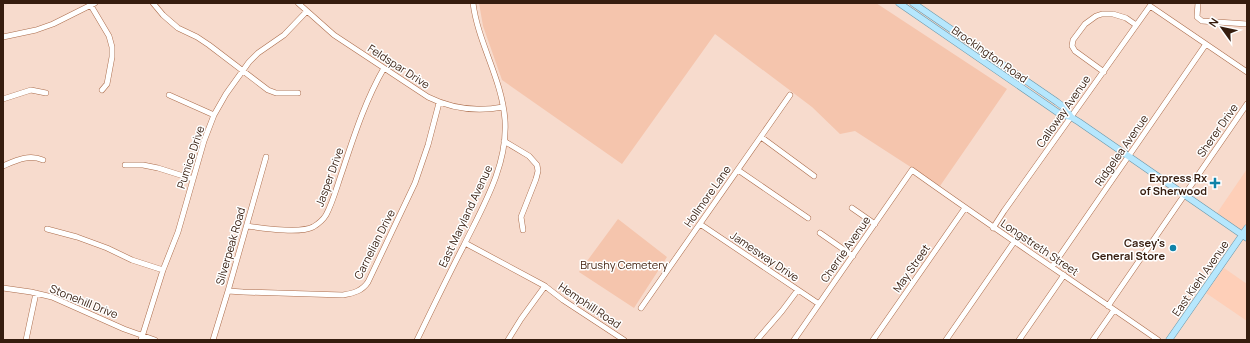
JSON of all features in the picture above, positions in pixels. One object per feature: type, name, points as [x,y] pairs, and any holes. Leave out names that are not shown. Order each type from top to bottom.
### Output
[{"type":"main road","name":"Brockington Road","points":[[899,3],[1060,114],[1071,117]]},
{"type":"main road","name":"Brockington Road","points":[[913,3],[1052,99],[1064,108],[1071,117],[1245,236]]},
{"type":"main road","name":"East Kiehl Avenue","points":[[1169,340],[1245,236],[1247,228]]},
{"type":"street","points":[[153,3],[163,15],[178,28],[197,37],[268,90],[276,93],[298,94]]},
{"type":"street","name":"Feldspar Drive","points":[[298,3],[334,34],[439,103],[466,109],[481,110],[503,108]]},
{"type":"street","name":"East Maryland Avenue","points":[[417,340],[465,244],[492,186],[502,159],[505,120],[502,99],[477,27],[473,3]]},
{"type":"street","points":[[1198,3],[1197,17],[1202,21],[1247,24]]},
{"type":"street","points":[[3,37],[36,30],[53,24],[91,4],[109,36],[112,47],[112,57],[107,84],[102,90]]},
{"type":"street","name":"Calloway Avenue","points":[[993,228],[1150,6],[1206,44]]},
{"type":"street","name":"Pumice Drive","points":[[142,338],[163,270],[178,232],[204,141],[214,115],[242,70],[258,53],[284,35],[307,11]]},
{"type":"street","points":[[1104,72],[1075,51],[1072,46],[1073,40],[1089,20],[1102,14],[1109,13],[1120,15],[1136,25]]},
{"type":"street","points":[[1206,44],[1247,72]]},
{"type":"street","name":"Ridgelea Avenue","points":[[1052,267],[1206,44]]},
{"type":"street","name":"Jasper Drive","points":[[247,226],[299,230],[314,227],[322,220],[332,199],[364,108],[374,85],[384,68]]},
{"type":"street","points":[[3,99],[31,90],[46,93]]},
{"type":"street","points":[[169,95],[214,115]]},
{"type":"street","name":"Hollmore Lane","points":[[641,308],[790,95]]},
{"type":"street","name":"Carnelian Drive","points":[[228,291],[343,295],[356,292],[365,286],[415,183],[428,145],[439,103]]},
{"type":"street","name":"Sherer Drive","points":[[1108,306],[1247,104]]},
{"type":"street","points":[[761,137],[814,176]]},
{"type":"street","points":[[504,141],[529,156],[537,165],[538,171],[536,179],[521,217],[523,230]]},
{"type":"street","points":[[3,166],[30,156],[43,160]]},
{"type":"street","name":"Silverpeak Road","points":[[213,340],[266,157]]},
{"type":"street","points":[[125,165],[143,165],[158,168],[193,179]]},
{"type":"street","points":[[738,170],[808,218]]},
{"type":"street","name":"Longstreth Street","points":[[912,170],[993,228],[1158,340]]},
{"type":"street","name":"Cherrie Avenue","points":[[794,340],[912,170]]},
{"type":"street","points":[[852,208],[875,224]]},
{"type":"street","name":"May Street","points":[[875,339],[965,208]]},
{"type":"street","name":"Jamesway Drive","points":[[700,224],[797,291],[819,304]]},
{"type":"street","points":[[47,229],[77,237],[107,248],[132,260],[163,270]]},
{"type":"street","points":[[820,233],[853,256]]},
{"type":"street","points":[[946,340],[1014,242]]},
{"type":"street","name":"Hemphill Road","points":[[465,244],[545,286],[563,300],[624,340]]},
{"type":"street","points":[[1019,340],[1064,275]]},
{"type":"street","points":[[510,339],[521,319],[545,286]]},
{"type":"street","name":"Stonehill Drive","points":[[3,288],[52,297],[142,338],[155,340]]},
{"type":"street","points":[[757,340],[797,291]]},
{"type":"street","points":[[26,340],[36,293]]},
{"type":"street","points":[[1093,340],[1114,310]]},
{"type":"shaded area","points":[[1247,169],[1247,238],[1215,216]]},
{"type":"shaded area","points":[[1224,268],[1247,284],[1247,321],[1206,293]]},
{"type":"green space","points":[[479,3],[876,3],[1007,89],[940,186],[855,131],[840,134],[812,107],[715,34],[622,164],[502,80],[483,26]]},
{"type":"green space","name":"Brushy Cemetery","points":[[618,219],[667,257],[634,308],[579,272]]},
{"type":"place","name":"Express Rx of Sherwood","points":[[1215,183]]},
{"type":"place","name":"Casey's General Store","points":[[1173,248]]}]
